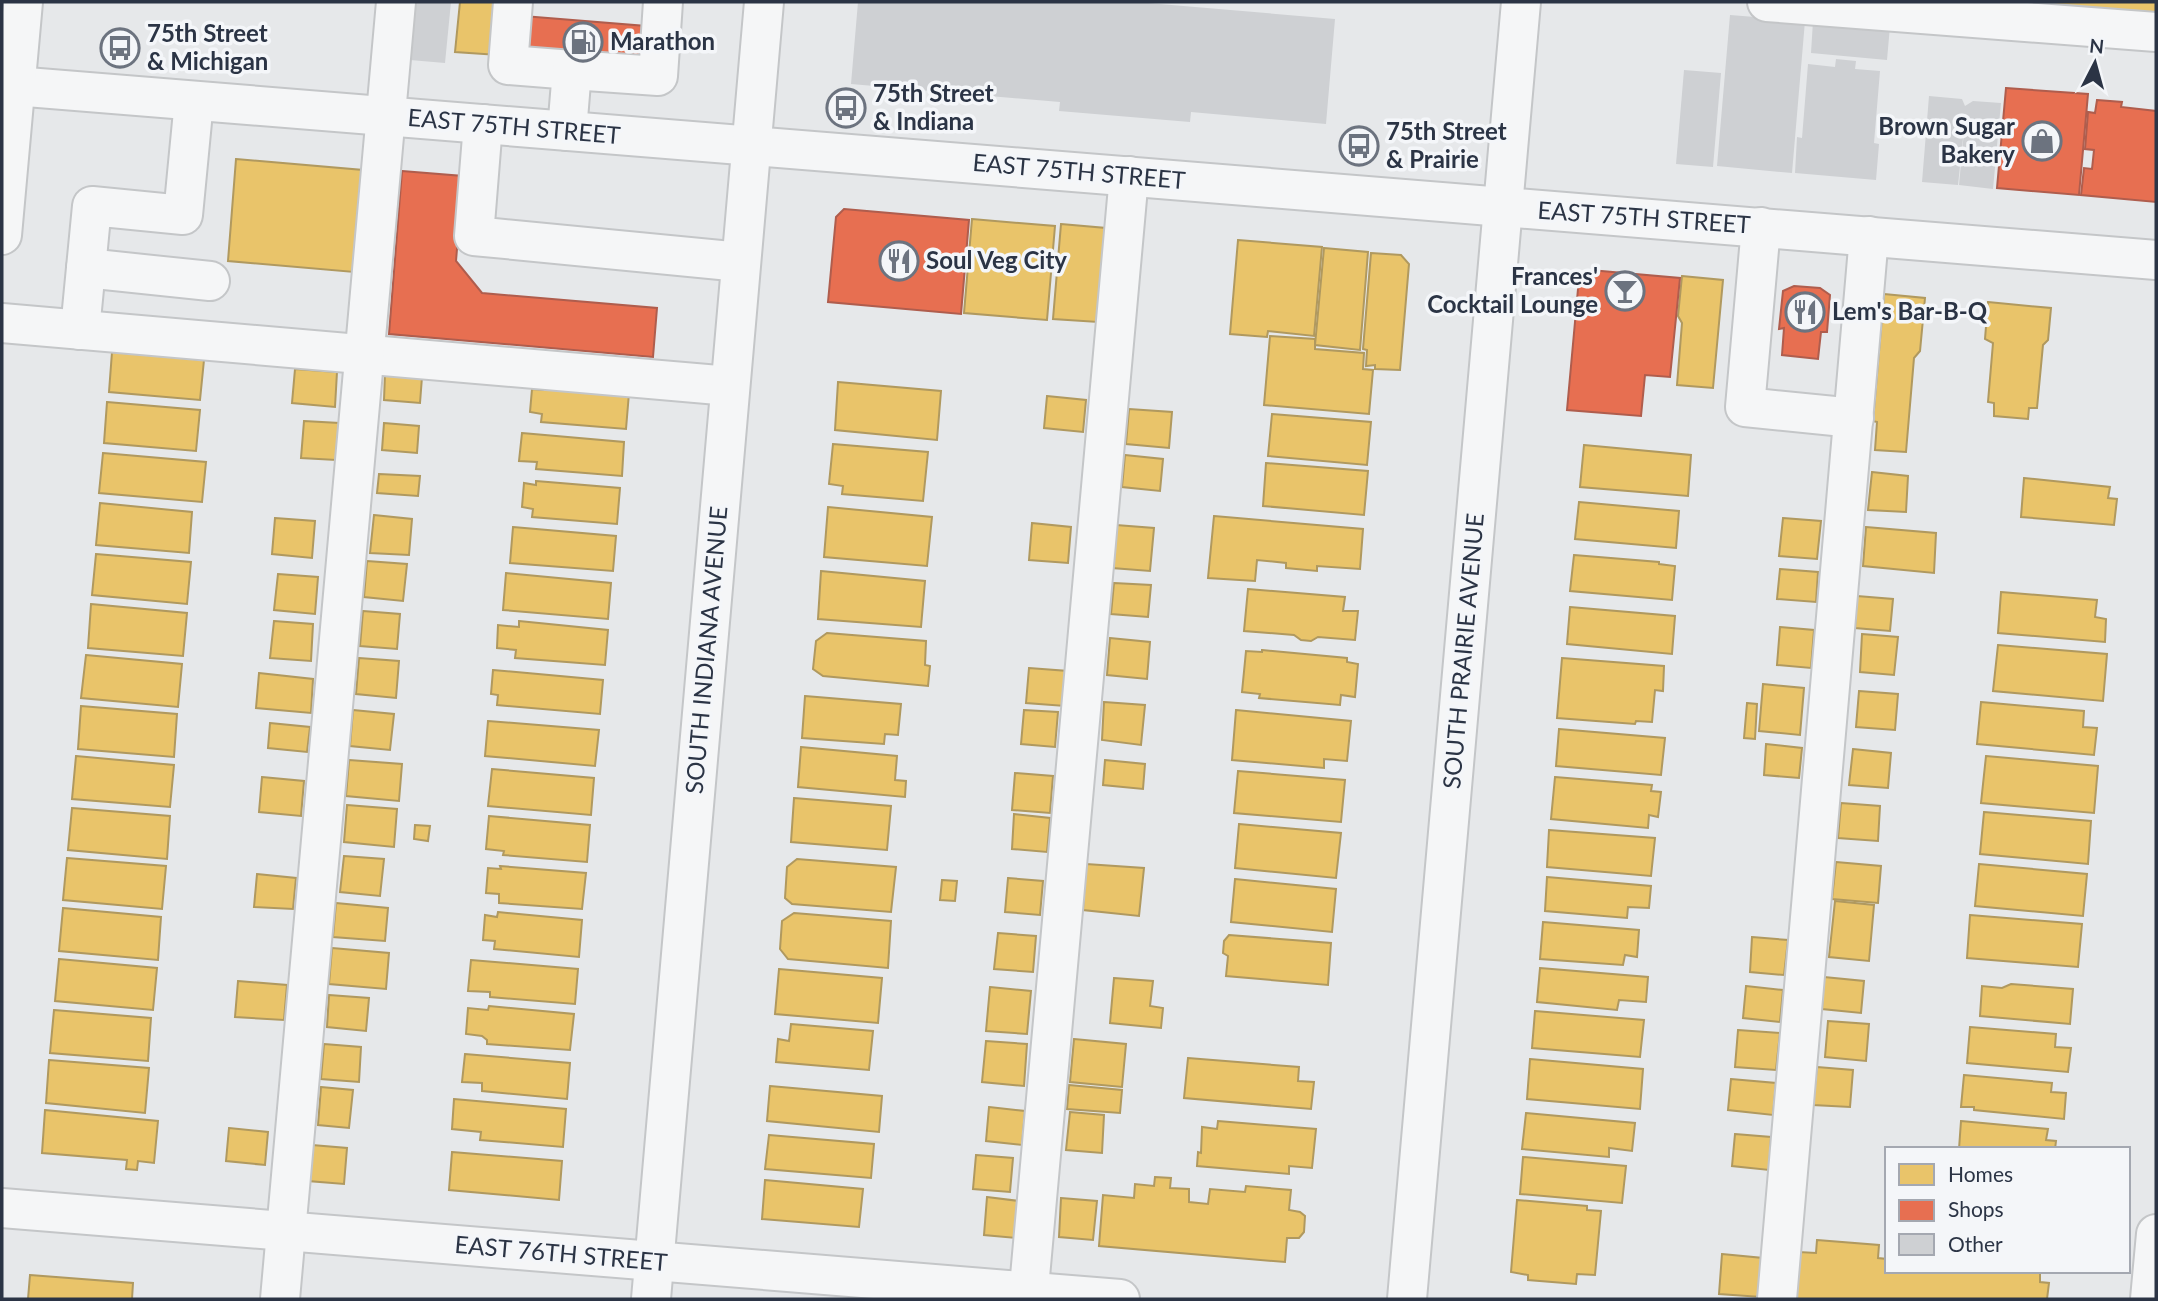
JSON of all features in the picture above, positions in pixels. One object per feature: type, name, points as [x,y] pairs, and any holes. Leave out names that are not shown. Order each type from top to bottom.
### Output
[{"type":"street","points":[[2,235],[8,86],[23,2]]},
{"type":"street","points":[[280,1299],[396,2]]},
{"type":"street","points":[[513,2],[508,65],[658,76],[663,2]]},
{"type":"street","name":"SOUTH INDIANA AVENUE","points":[[651,1299],[751,146],[756,2]]},
{"type":"street","name":"SOUTH PRAIRIE AVENUE","points":[[1407,1299],[1521,2]]},
{"type":"street","points":[[1767,2],[1892,7],[2156,32]]},
{"type":"street","points":[[567,131],[572,70]]},
{"type":"street","name":"EAST 75TH STREET","points":[[8,86],[2156,260]]},
{"type":"street","points":[[80,330],[92,206],[183,215],[194,101]]},
{"type":"street","points":[[483,124],[474,236],[741,262]]},
{"type":"street","points":[[1028,1295],[1129,176]]},
{"type":"street","points":[[1761,227],[1745,407],[1854,418]]},
{"type":"street","points":[[1777,1299],[1870,236]]},
{"type":"street","points":[[86,268],[210,281]]},
{"type":"street","points":[[2,323],[730,386]]},
{"type":"street","name":"EAST 76TH STREET","points":[[2,1208],[654,1261],[1028,1295],[1120,1299]]},
{"type":"street","points":[[2151,1299],[2156,1234]]},
{"type":"building: Homes","points":[[460,2],[502,2],[498,55],[455,52]]},
{"type":"building: Homes","points":[[1993,2],[2156,2],[2156,21]]},
{"type":"building: Homes","points":[[236,159],[363,170],[354,272],[228,261]]},
{"type":"building: Homes","points":[[972,219],[1055,226],[1047,320],[964,313]]},
{"type":"building: Homes","points":[[1061,224],[1106,228],[1098,322],[1053,319]]},
{"type":"building: Homes","points":[[1238,240],[1322,247],[1314,336],[1268,331],[1267,337],[1230,334]]},
{"type":"building: Homes","points":[[1324,248],[1368,252],[1360,350],[1315,345]]},
{"type":"building: Homes","points":[[1371,253],[1401,255],[1409,264],[1400,370],[1366,366],[1367,350],[1363,349]]},
{"type":"building: Homes","points":[[1682,276],[1723,280],[1713,388],[1677,385],[1682,323],[1678,316]]},
{"type":"building: Homes","points":[[1884,294],[1925,298],[1920,351],[1914,358],[1906,452],[1875,450],[1877,422],[1873,421]]},
{"type":"building: Homes","points":[[1988,302],[2051,308],[2048,340],[2043,345],[2037,408],[2029,408],[2028,419],[1994,416],[1994,403],[1988,402],[1993,343],[1985,339]]},
{"type":"building: Homes","points":[[1270,336],[1315,339],[1315,349],[1364,353],[1363,369],[1373,370],[1369,414],[1264,405]]},
{"type":"building: Homes","points":[[112,352],[204,360],[200,400],[109,392]]},
{"type":"building: Homes","points":[[295,369],[337,372],[335,407],[292,403]]},
{"type":"building: Homes","points":[[385,374],[422,377],[420,403],[384,400]]},
{"type":"building: Homes","points":[[838,382],[941,391],[937,440],[835,430]]},
{"type":"building: Homes","points":[[543,385],[629,393],[626,429],[541,422],[542,414],[530,412],[532,389],[543,390]]},
{"type":"building: Homes","points":[[1047,396],[1086,400],[1083,432],[1044,428]]},
{"type":"building: Homes","points":[[107,402],[200,410],[196,451],[104,443]]},
{"type":"building: Homes","points":[[1129,409],[1172,412],[1169,448],[1126,444]]},
{"type":"building: Homes","points":[[1272,414],[1371,422],[1367,465],[1268,456]]},
{"type":"building: Homes","points":[[304,421],[339,423],[336,460],[301,458]]},
{"type":"building: Homes","points":[[384,423],[419,426],[417,453],[382,450]]},
{"type":"building: Homes","points":[[522,433],[624,442],[622,476],[536,469],[537,462],[519,461]]},
{"type":"building: Homes","points":[[833,444],[928,452],[923,501],[842,494],[843,486],[829,484]]},
{"type":"building: Homes","points":[[1584,445],[1691,455],[1688,496],[1580,487]]},
{"type":"building: Homes","points":[[103,453],[206,462],[202,502],[99,493]]},
{"type":"building: Homes","points":[[1125,455],[1163,459],[1160,491],[1122,487]]},
{"type":"building: Homes","points":[[1266,463],[1368,471],[1364,515],[1263,506]]},
{"type":"building: Homes","points":[[1872,472],[1908,476],[1906,512],[1868,510]]},
{"type":"building: Homes","points":[[379,474],[420,476],[418,496],[377,493]]},
{"type":"building: Homes","points":[[2024,478],[2110,487],[2108,498],[2117,499],[2114,525],[2021,517]]},
{"type":"building: Homes","points":[[536,481],[620,488],[617,524],[532,517],[533,509],[522,507],[524,483],[536,485]]},
{"type":"building: Homes","points":[[1579,502],[1679,511],[1676,548],[1575,539]]},
{"type":"building: Homes","points":[[100,503],[192,512],[189,553],[96,545]]},
{"type":"building: Homes","points":[[828,507],[932,517],[927,566],[824,557]]},
{"type":"building: Homes","points":[[374,515],[412,519],[409,555],[370,553]]},
{"type":"building: Homes","points":[[1214,516],[1363,529],[1360,569],[1317,566],[1317,571],[1286,568],[1286,563],[1257,560],[1255,581],[1208,578]]},
{"type":"building: Homes","points":[[275,518],[315,521],[312,558],[272,554]]},
{"type":"building: Homes","points":[[1783,518],[1821,521],[1817,559],[1779,556]]},
{"type":"building: Homes","points":[[1032,523],[1071,527],[1068,563],[1029,560]]},
{"type":"building: Homes","points":[[1116,525],[1154,528],[1150,571],[1112,568]]},
{"type":"building: Homes","points":[[513,527],[616,536],[613,571],[510,563]]},
{"type":"building: Homes","points":[[1866,527],[1936,533],[1934,573],[1863,566]]},
{"type":"building: Homes","points":[[96,554],[191,562],[187,604],[92,595]]},
{"type":"building: Homes","points":[[1574,555],[1659,562],[1675,566],[1672,600],[1570,591]]},
{"type":"building: Homes","points":[[367,561],[407,564],[403,601],[364,597]]},
{"type":"building: Homes","points":[[1780,569],[1818,572],[1816,602],[1777,599]]},
{"type":"building: Homes","points":[[821,571],[925,581],[921,627],[818,619]]},
{"type":"building: Homes","points":[[506,573],[611,583],[608,619],[503,610]]},
{"type":"building: Homes","points":[[278,574],[318,577],[315,614],[274,610]]},
{"type":"building: Homes","points":[[1114,583],[1151,585],[1148,617],[1111,614]]},
{"type":"building: Homes","points":[[1248,589],[1345,597],[1343,611],[1358,611],[1355,640],[1318,637],[1311,641],[1301,640],[1294,635],[1244,631]]},
{"type":"building: Homes","points":[[2001,592],[2097,600],[2095,617],[2106,619],[2105,642],[1998,633]]},
{"type":"building: Homes","points":[[1857,596],[1893,599],[1890,631],[1855,628]]},
{"type":"building: Homes","points":[[91,604],[187,613],[183,656],[88,648]]},
{"type":"building: Homes","points":[[1570,607],[1675,616],[1672,654],[1567,644]]},
{"type":"building: Homes","points":[[363,611],[400,614],[397,649],[360,646]]},
{"type":"building: Homes","points":[[274,621],[313,624],[311,661],[270,658]]},
{"type":"building: Homes","points":[[519,621],[608,630],[605,665],[515,658],[516,650],[497,648],[498,625],[519,627]]},
{"type":"building: Homes","points":[[1780,627],[1814,630],[1811,668],[1777,665]]},
{"type":"building: Homes","points":[[827,633],[926,641],[925,665],[930,666],[928,686],[823,676],[813,669],[816,641]]},
{"type":"building: Homes","points":[[1862,634],[1898,637],[1894,675],[1860,672]]},
{"type":"building: Homes","points":[[1110,638],[1150,642],[1147,679],[1107,675]]},
{"type":"building: Homes","points":[[1998,645],[2107,654],[2103,701],[1993,691]]},
{"type":"building: Homes","points":[[1262,650],[1347,658],[1347,662],[1358,664],[1355,697],[1341,695],[1340,705],[1259,698],[1260,694],[1242,692],[1246,651]]},
{"type":"building: Homes","points":[[86,655],[182,664],[178,707],[81,698]]},
{"type":"building: Homes","points":[[359,658],[399,661],[396,698],[356,694]]},
{"type":"building: Homes","points":[[1562,658],[1664,666],[1663,691],[1655,690],[1652,722],[1636,721],[1635,724],[1557,718]]},
{"type":"building: Homes","points":[[1029,668],[1068,671],[1065,706],[1026,703]]},
{"type":"building: Homes","points":[[493,670],[603,680],[600,714],[497,705],[498,695],[491,694]]},
{"type":"building: Homes","points":[[259,673],[313,679],[311,713],[256,708]]},
{"type":"building: Homes","points":[[1763,684],[1804,688],[1800,735],[1759,731]]},
{"type":"building: Homes","points":[[1859,691],[1898,694],[1895,730],[1856,727]]},
{"type":"building: Homes","points":[[805,696],[901,704],[898,735],[885,734],[884,744],[802,738]]},
{"type":"building: Homes","points":[[1104,702],[1145,705],[1141,745],[1102,740]]},
{"type":"building: Homes","points":[[1981,702],[2084,711],[2083,727],[2097,728],[2094,755],[1977,744]]},
{"type":"building: Homes","points":[[1747,703],[1757,704],[1755,739],[1744,738]]},
{"type":"building: Homes","points":[[81,706],[177,714],[174,757],[78,749]]},
{"type":"building: Homes","points":[[353,710],[394,714],[390,750],[350,746]]},
{"type":"building: Homes","points":[[1024,710],[1058,712],[1055,747],[1021,744]]},
{"type":"building: Homes","points":[[1236,710],[1351,721],[1347,761],[1324,759],[1324,768],[1232,760]]},
{"type":"building: Homes","points":[[488,721],[599,730],[595,766],[485,756]]},
{"type":"building: Homes","points":[[270,723],[310,727],[307,752],[268,748]]},
{"type":"building: Homes","points":[[1559,729],[1665,738],[1661,775],[1556,766]]},
{"type":"building: Homes","points":[[1766,744],[1802,748],[1799,778],[1764,775]]},
{"type":"building: Homes","points":[[801,747],[897,756],[895,780],[906,781],[905,797],[798,787]]},
{"type":"building: Homes","points":[[1853,749],[1891,753],[1888,788],[1849,785]]},
{"type":"building: Homes","points":[[76,756],[174,765],[170,807],[72,799]]},
{"type":"building: Homes","points":[[1986,756],[2098,766],[2094,813],[1981,803]]},
{"type":"building: Homes","points":[[349,760],[402,764],[399,801],[346,796]]},
{"type":"building: Homes","points":[[1105,760],[1145,764],[1143,789],[1103,785]]},
{"type":"building: Homes","points":[[492,769],[594,778],[591,815],[488,806]]},
{"type":"building: Homes","points":[[1238,771],[1345,780],[1341,822],[1234,813]]},
{"type":"building: Homes","points":[[1015,773],[1053,776],[1050,813],[1012,810]]},
{"type":"building: Homes","points":[[262,777],[304,781],[301,816],[259,812]]},
{"type":"building: Homes","points":[[1555,777],[1652,785],[1651,791],[1661,792],[1658,817],[1649,815],[1648,828],[1551,819]]},
{"type":"building: Homes","points":[[794,798],[891,806],[887,850],[791,842]]},
{"type":"building: Homes","points":[[1841,803],[1880,806],[1878,841],[1838,838]]},
{"type":"building: Homes","points":[[347,805],[397,809],[394,847],[344,842]]},
{"type":"building: Homes","points":[[72,808],[170,816],[167,859],[68,850]]},
{"type":"building: Homes","points":[[1984,812],[2091,821],[2088,864],[1980,854]]},
{"type":"building: Homes","points":[[1014,814],[1050,818],[1047,852],[1012,849]]},
{"type":"building: Homes","points":[[489,816],[590,825],[587,862],[503,855],[504,851],[486,849]]},
{"type":"building: Homes","points":[[1239,824],[1341,833],[1336,878],[1235,868]]},
{"type":"building: Homes","points":[[415,825],[430,826],[428,841],[414,839]]},
{"type":"building: Homes","points":[[1549,830],[1655,838],[1651,876],[1547,867]]},
{"type":"building: Homes","points":[[344,856],[384,859],[380,896],[340,892]]},
{"type":"building: Homes","points":[[67,858],[166,866],[162,909],[63,900]]},
{"type":"building: Homes","points":[[797,859],[896,867],[891,912],[792,904],[785,898],[787,867]]},
{"type":"building: Homes","points":[[1836,862],[1881,866],[1878,903],[1832,899]]},
{"type":"building: Homes","points":[[1086,864],[1144,868],[1139,916],[1083,910]]},
{"type":"building: Homes","points":[[1979,864],[2087,874],[2083,916],[1975,906]]},
{"type":"building: Homes","points":[[500,866],[586,873],[582,909],[499,903],[499,894],[486,893],[488,868],[501,869]]},
{"type":"building: Homes","points":[[257,874],[296,878],[293,909],[254,907]]},
{"type":"building: Homes","points":[[1547,877],[1651,886],[1649,908],[1628,907],[1627,918],[1545,911]]},
{"type":"building: Homes","points":[[1008,878],[1043,881],[1040,915],[1005,912]]},
{"type":"building: Homes","points":[[1235,879],[1336,889],[1332,932],[1231,922]]},
{"type":"building: Homes","points":[[942,880],[957,881],[955,901],[940,900]]},
{"type":"building: Homes","points":[[1835,901],[1874,905],[1869,961],[1829,957]]},
{"type":"building: Homes","points":[[336,903],[388,908],[385,941],[333,937]]},
{"type":"building: Homes","points":[[63,908],[161,917],[158,960],[59,951]]},
{"type":"building: Homes","points":[[498,912],[582,920],[579,957],[494,949],[495,941],[483,940],[485,915],[497,917]]},
{"type":"building: Homes","points":[[794,913],[891,921],[888,968],[788,959],[780,949],[782,921]]},
{"type":"building: Homes","points":[[1970,915],[2082,924],[2078,967],[1967,958]]},
{"type":"building: Homes","points":[[1543,922],[1639,930],[1637,957],[1625,955],[1623,965],[1540,959]]},
{"type":"building: Homes","points":[[998,933],[1036,936],[1033,972],[994,969]]},
{"type":"building: Homes","points":[[1229,935],[1331,943],[1328,985],[1226,976],[1228,956],[1223,953],[1224,941]]},
{"type":"building: Homes","points":[[1752,937],[1788,940],[1784,975],[1750,972]]},
{"type":"building: Homes","points":[[332,948],[389,953],[386,989],[329,984]]},
{"type":"building: Homes","points":[[59,959],[157,968],[153,1010],[55,1001]]},
{"type":"building: Homes","points":[[471,960],[578,969],[575,1004],[490,997],[490,992],[468,991]]},
{"type":"building: Homes","points":[[1540,968],[1648,977],[1646,1002],[1619,1000],[1617,1010],[1537,1002]]},
{"type":"building: Homes","points":[[779,969],[882,978],[878,1023],[775,1014]]},
{"type":"building: Homes","points":[[1824,977],[1864,981],[1861,1013],[1822,1009]]},
{"type":"building: Homes","points":[[1114,978],[1153,981],[1150,1006],[1163,1008],[1161,1028],[1110,1023]]},
{"type":"building: Homes","points":[[238,981],[287,985],[284,1020],[235,1017]]},
{"type":"building: Homes","points":[[2011,984],[2073,989],[2070,1024],[1980,1016],[1982,986],[2002,988]]},
{"type":"building: Homes","points":[[1746,986],[1783,990],[1780,1022],[1743,1018]]},
{"type":"building: Homes","points":[[990,987],[1031,991],[1027,1034],[986,1031]]},
{"type":"building: Homes","points":[[329,995],[369,998],[366,1031],[327,1027]]},
{"type":"building: Homes","points":[[489,1006],[574,1014],[570,1050],[487,1044],[487,1040],[482,1036],[466,1034],[468,1008],[488,1010]]},
{"type":"building: Homes","points":[[54,1010],[151,1018],[148,1061],[50,1053]]},
{"type":"building: Homes","points":[[1535,1011],[1644,1020],[1640,1057],[1532,1048]]},
{"type":"building: Homes","points":[[1828,1021],[1869,1024],[1866,1061],[1825,1057]]},
{"type":"building: Homes","points":[[791,1024],[873,1031],[869,1070],[776,1062],[778,1039],[789,1041]]},
{"type":"building: Homes","points":[[1970,1027],[2056,1034],[2055,1047],[2071,1048],[2068,1072],[1967,1063]]},
{"type":"building: Homes","points":[[1738,1030],[1780,1033],[1776,1070],[1735,1067]]},
{"type":"building: Homes","points":[[1074,1039],[1126,1044],[1122,1087],[1070,1082]]},
{"type":"building: Homes","points":[[986,1041],[1027,1044],[1024,1086],[982,1082]]},
{"type":"building: Homes","points":[[324,1044],[361,1047],[359,1082],[321,1079]]},
{"type":"building: Homes","points":[[465,1054],[570,1063],[567,1099],[482,1091],[482,1083],[462,1082]]},
{"type":"building: Homes","points":[[1188,1058],[1299,1067],[1298,1081],[1314,1082],[1311,1109],[1184,1098]]},
{"type":"building: Homes","points":[[1530,1059],[1643,1069],[1640,1109],[1527,1099]]},
{"type":"building: Homes","points":[[49,1060],[149,1068],[145,1113],[46,1103]]},
{"type":"building: Homes","points":[[1817,1067],[1853,1070],[1850,1107],[1813,1105]]},
{"type":"building: Homes","points":[[1964,1075],[2052,1083],[2051,1092],[2066,1093],[2064,1119],[1961,1107]]},
{"type":"building: Homes","points":[[1731,1079],[1776,1083],[1773,1115],[1728,1110]]},
{"type":"building: Homes","points":[[1069,1085],[1122,1090],[1120,1113],[1067,1109]]},
{"type":"building: Homes","points":[[770,1086],[882,1096],[879,1132],[767,1121]]},
{"type":"building: Homes","points":[[321,1087],[353,1090],[349,1128],[318,1125]]},
{"type":"building: Homes","points":[[454,1099],[566,1109],[563,1147],[480,1140],[481,1132],[452,1129]]},
{"type":"building: Homes","points":[[989,1107],[1025,1111],[1022,1145],[986,1141]]},
{"type":"building: Homes","points":[[45,1110],[158,1121],[154,1163],[138,1161],[137,1170],[126,1169],[127,1160],[42,1153]]},
{"type":"building: Homes","points":[[1070,1112],[1104,1115],[1102,1153],[1066,1150]]},
{"type":"building: Homes","points":[[1526,1113],[1635,1123],[1632,1151],[1609,1148],[1609,1157],[1522,1149]]},
{"type":"building: Homes","points":[[1218,1121],[1316,1129],[1312,1168],[1289,1166],[1289,1174],[1197,1166],[1198,1152],[1201,1153],[1202,1127],[1217,1129]]},
{"type":"building: Homes","points":[[1961,1121],[2048,1129],[2046,1140],[2056,1141],[2055,1147],[1959,1147]]},
{"type":"building: Homes","points":[[229,1128],[268,1132],[265,1165],[226,1161]]},
{"type":"building: Homes","points":[[1735,1134],[1771,1137],[1769,1170],[1732,1166]]},
{"type":"building: Homes","points":[[769,1135],[874,1144],[871,1178],[765,1169]]},
{"type":"building: Homes","points":[[312,1145],[347,1148],[344,1184],[308,1181]]},
{"type":"building: Homes","points":[[452,1152],[562,1161],[559,1200],[449,1190]]},
{"type":"building: Homes","points":[[976,1155],[1013,1158],[1010,1192],[973,1189]]},
{"type":"building: Homes","points":[[1523,1157],[1626,1166],[1622,1203],[1520,1194]]},
{"type":"building: Homes","points":[[1155,1177],[1171,1178],[1170,1188],[1189,1189],[1189,1202],[1208,1204],[1210,1189],[1245,1192],[1246,1186],[1291,1190],[1289,1210],[1305,1216],[1304,1232],[1299,1238],[1287,1238],[1285,1262],[1099,1246],[1103,1195],[1134,1198],[1135,1184],[1154,1186]]},
{"type":"building: Homes","points":[[765,1180],[863,1189],[859,1227],[762,1219]]},
{"type":"building: Homes","points":[[987,1197],[1019,1201],[1016,1238],[984,1235]]},
{"type":"building: Homes","points":[[1061,1198],[1097,1201],[1093,1240],[1059,1237]]},
{"type":"building: Homes","points":[[1517,1200],[1587,1206],[1587,1210],[1601,1211],[1595,1275],[1577,1274],[1576,1284],[1528,1280],[1528,1275],[1511,1272]]},
{"type":"building: Homes","points":[[1817,1240],[1879,1245],[1878,1258],[1885,1259],[1885,1273],[2040,1273],[2040,1282],[2049,1283],[2047,1299],[1795,1299],[1799,1252],[1816,1253]]},
{"type":"building: Homes","points":[[1722,1254],[1763,1258],[1761,1297],[1719,1294]]},
{"type":"building: Homes","points":[[30,1275],[133,1283],[132,1299],[28,1299]]},
{"type":"building: Shops","name":"Marathon","points":[[523,16],[646,26],[643,68],[520,58]]},
{"type":"building: Shops","name":"Brown Sugar Bakery","points":[[2006,88],[2088,94],[2079,195],[1997,188]]},
{"type":"building: Shops","points":[[2097,100],[2122,102],[2121,107],[2156,111],[2156,202],[2081,195],[2084,168],[2092,169],[2094,150],[2085,149],[2088,112],[2095,113]]},
{"type":"building: Shops","points":[[402,171],[463,176],[456,261],[482,293],[657,308],[653,357],[389,334]]},
{"type":"building: Shops","name":"Soul Veg City","points":[[844,209],[969,220],[961,314],[828,302],[836,217]]},
{"type":"building: Shops","points":[[1590,270],[1680,278],[1670,377],[1645,375],[1641,416],[1567,410],[1579,278]]},
{"type":"building: Shops","name":"Lem's Bar-B-Q","points":[[1794,286],[1820,288],[1830,295],[1827,332],[1821,332],[1818,359],[1782,355],[1784,328],[1779,329],[1783,291]]},
{"type":"building: Other","points":[[415,2],[451,2],[445,63],[410,60]]},
{"type":"building: Other","points":[[858,2],[1136,2],[1335,19],[1326,124],[1191,112],[1190,122],[1059,111],[1060,102],[851,84]]},
{"type":"building: Other","points":[[1730,15],[1805,21],[1792,173],[1717,166]]},
{"type":"building: Other","points":[[1813,21],[1890,26],[1887,60],[1811,53]]},
{"type":"building: Other","points":[[1836,59],[1856,61],[1855,69],[1880,71],[1874,143],[1879,144],[1876,180],[1795,173],[1797,137],[1802,138],[1808,64],[1835,67]]},
{"type":"building: Other","points":[[1684,70],[1721,73],[1713,167],[1676,164]]},
{"type":"building: Other","points":[[1929,96],[1962,99],[1965,106],[1973,101],[2001,103],[1993,189],[1959,185],[1966,110],[1958,185],[1922,182]]},
{"type":"place","name":"Marathon","points":[[583,42]]},
{"type":"place","name":"75th Street & Michigan","points":[[120,48]]},
{"type":"place","name":"75th Street & Indiana","points":[[846,108]]},
{"type":"place","name":"Brown Sugar Bakery","points":[[2042,141]]},
{"type":"place","name":"75th Street & Prairie","points":[[1359,146]]},
{"type":"place","name":"Soul Veg City","points":[[899,261]]},
{"type":"place","name":"Frances' Cocktail Lounge","points":[[1625,291]]},
{"type":"place","name":"Lem's Bar-B-Q","points":[[1805,312]]}]
